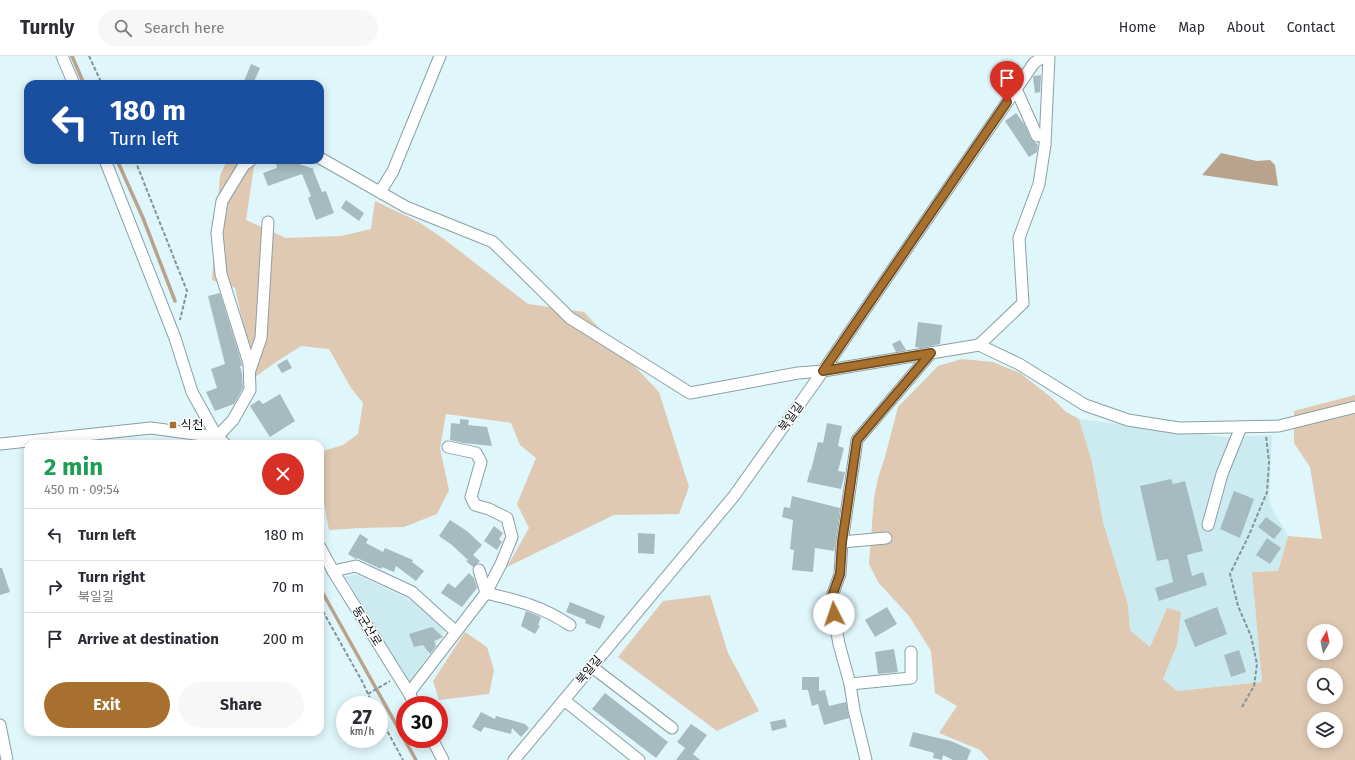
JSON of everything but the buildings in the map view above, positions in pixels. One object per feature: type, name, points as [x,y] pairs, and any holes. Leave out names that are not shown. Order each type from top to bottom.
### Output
[{"type":"street","points":[[62,56],[72,80]]},
{"type":"street","points":[[380,192],[393,171],[440,56]]},
{"type":"street","name":"북일길","points":[[514,760],[734,496],[823,371],[1016,89],[1034,64],[1044,56]]},
{"type":"street","points":[[324,160],[406,207],[493,242],[570,318],[690,393],[798,372],[823,371],[979,345],[1023,303],[1019,238],[1039,184],[1045,145],[1049,56]]},
{"type":"street","points":[[1016,89],[1037,136]]},
{"type":"street","points":[[107,164],[175,338],[192,392],[221,440]]},
{"type":"street","points":[[221,440],[250,390],[249,363],[221,274],[217,233],[222,201],[245,164]]},
{"type":"street","points":[[250,372],[261,338],[268,222]]},
{"type":"street","points":[[979,345],[1019,364],[1085,405],[1128,420],[1179,428],[1279,426],[1355,407]]},
{"type":"street","points":[[867,760],[854,710],[850,684],[839,644],[831,599],[840,574],[842,542],[857,440],[931,353]]},
{"type":"street","points":[[1208,525],[1222,474],[1241,427]]},
{"type":"street","points":[[38,440],[151,428],[221,440]]},
{"type":"street","points":[[0,444],[24,441]]},
{"type":"street","points":[[409,693],[455,631],[486,593],[512,536],[507,518],[489,509],[475,505],[471,497],[480,462],[476,453],[448,447]]},
{"type":"street","points":[[842,542],[886,538]]},
{"type":"street","name":"동군산로","points":[[324,555],[333,572],[410,696]]},
{"type":"street","points":[[333,572],[356,566],[412,592],[455,631]]},
{"type":"street","points":[[479,570],[486,593]]},
{"type":"street","points":[[486,593],[537,607],[558,617],[570,625]]},
{"type":"street","points":[[850,684],[911,678],[911,652]]},
{"type":"street","points":[[592,667],[672,728]]},
{"type":"street","points":[[564,700],[639,760]]},
{"type":"street","points":[[0,725],[7,760]]},
{"type":"street","points":[[436,748],[442,760]]},
{"type":"path","points":[[89,56],[100,80]]},
{"type":"path","points":[[137,164],[186,291],[175,338]]},
{"type":"path","points":[[1242,707],[1254,686],[1257,664],[1251,636],[1238,606],[1230,574],[1249,535],[1267,492],[1269,462],[1265,426]]},
{"type":"path","points":[[324,613],[368,694],[380,687]]},
{"type":"path","points":[[388,732],[403,760]]},
{"type":"shaded area","points":[[1221,153],[1257,161],[1270,160],[1275,165],[1278,186],[1202,175]]},
{"type":"shaded area","points":[[225,164],[254,164],[246,220],[286,238],[341,236],[371,229],[375,201],[417,221],[444,239],[528,304],[584,312],[659,392],[689,487],[679,514],[614,515],[507,567],[529,528],[517,504],[536,458],[520,445],[511,423],[446,414],[440,448],[449,490],[437,514],[404,527],[329,530],[324,504],[324,451],[343,445],[358,434],[363,403],[351,388],[329,349],[301,346],[255,377],[235,288],[212,280],[220,176]]},
{"type":"shaded area","points":[[962,359],[993,362],[1020,373],[1052,398],[1066,412],[1079,419],[1092,462],[1103,522],[1128,605],[1130,630],[1150,647],[1167,608],[1181,612],[1177,645],[1163,679],[1177,691],[1262,682],[1252,572],[1278,571],[1288,536],[1322,539],[1310,467],[1294,443],[1294,411],[1355,395],[1355,760],[989,760],[980,750],[939,733],[957,706],[935,693],[931,651],[909,616],[878,582],[869,564],[874,498],[878,478],[898,407],[938,366]]},
{"type":"shaded area","points":[[1079,419],[1225,437],[1272,435],[1269,501],[1288,536],[1278,571],[1252,572],[1262,682],[1177,691],[1163,679],[1177,645],[1167,608],[1150,647],[1130,630],[1128,605],[1103,522],[1092,462]]},
{"type":"shaded area","points":[[357,575],[413,601],[445,631],[409,683],[345,576]]},
{"type":"shaded area","points":[[710,595],[728,653],[759,711],[717,731],[618,657],[663,601]]},
{"type":"shaded area","points":[[465,632],[487,647],[494,670],[489,694],[448,699],[448,696],[438,696],[433,681]]},
{"type":"waterway","points":[[72,56],[82,80]]},
{"type":"waterway","points":[[119,164],[143,218],[175,301]]},
{"type":"waterway","points":[[324,595],[416,760]]},
{"type":"place","name":"식천","points":[[173,425]]},
{"type":"route","points":[[834,614],[831,599],[840,574],[842,542],[857,440],[931,353],[823,371],[1007,102]]}]
